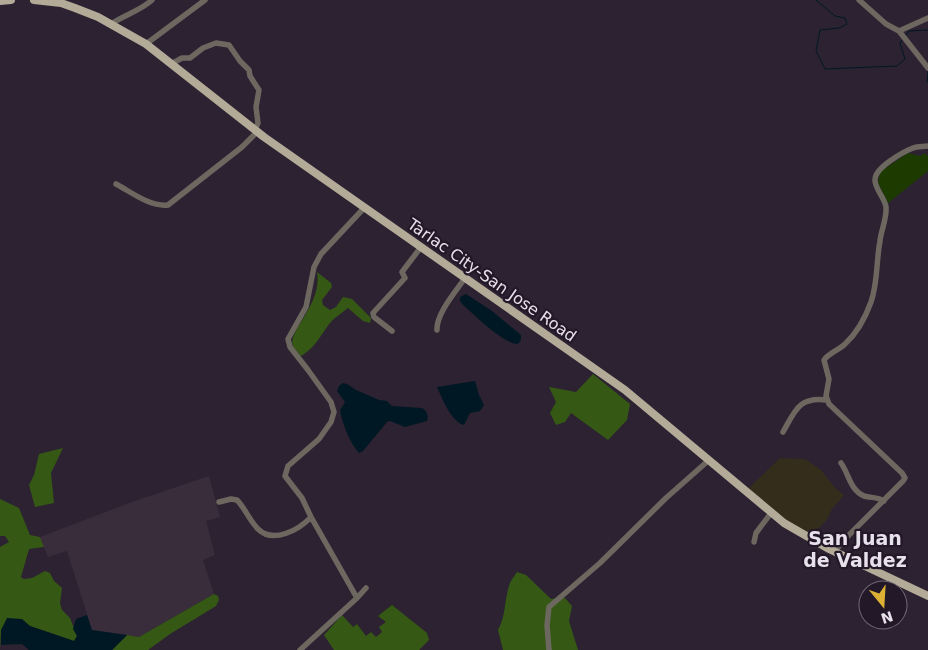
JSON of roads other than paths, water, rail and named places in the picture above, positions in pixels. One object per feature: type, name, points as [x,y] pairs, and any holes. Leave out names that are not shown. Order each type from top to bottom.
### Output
[{"type":"main road","points":[[0,2],[11,0]]},
{"type":"main road","name":"Tarlac City-San Jose Road","points":[[34,0],[61,3],[111,24],[146,44],[256,131],[625,390],[791,528],[928,596]]},
{"type":"street","points":[[111,24],[123,16],[139,10],[152,0]]},
{"type":"street","points":[[146,44],[205,0]]},
{"type":"street","points":[[859,0],[886,24],[899,31],[928,68]]},
{"type":"street","points":[[899,31],[928,18]]},
{"type":"street","points":[[116,184],[150,202],[161,206],[168,205],[242,147],[256,131],[258,122],[256,106],[259,90],[250,76],[249,70],[229,45],[216,43],[203,48],[190,58],[182,58],[171,64]]},
{"type":"street","points":[[835,551],[903,481],[904,475],[830,406],[827,400],[829,379],[825,358],[844,345],[853,335],[866,315],[874,292],[886,209],[875,178],[883,167],[901,154],[917,147],[928,146]]},
{"type":"street","points":[[357,598],[305,503],[285,473],[288,466],[319,439],[331,422],[333,408],[331,402],[290,347],[288,339],[306,307],[316,262],[321,254],[364,208]]},
{"type":"street","points":[[392,331],[374,318],[373,313],[405,278],[402,272],[421,247]]},
{"type":"street","points":[[438,330],[437,324],[440,316],[465,278]]},
{"type":"street","points":[[783,432],[797,409],[805,402],[813,399],[827,400]]},
{"type":"street","points":[[549,650],[547,625],[549,607],[600,563],[708,460]]},
{"type":"street","points":[[841,463],[849,481],[859,493],[884,501]]},
{"type":"street","points":[[219,502],[232,498],[237,500],[258,529],[267,534],[289,533],[304,525],[311,517]]},
{"type":"street","points":[[754,542],[756,534],[771,513]]},
{"type":"street","points":[[300,650],[366,588]]},
{"type":"water","points":[[466,294],[492,311],[521,335],[521,340],[518,344],[504,339],[463,305],[460,297]]},
{"type":"water","points":[[475,381],[484,405],[480,411],[470,413],[464,425],[451,415],[437,387]]},
{"type":"water","points":[[343,383],[379,400],[387,401],[392,406],[422,408],[427,414],[427,421],[405,427],[390,421],[387,422],[363,451],[359,453],[350,438],[341,415],[340,410],[345,402],[337,391]]},
{"type":"water","points":[[87,615],[92,630],[127,635],[112,650],[29,650],[22,644],[1,645],[1,630],[7,618],[22,619],[30,626],[74,641],[77,636],[73,629],[76,619]]},
{"type":"waterway","points":[[816,0],[835,16],[845,18],[847,24],[839,28],[820,30],[816,51],[825,69],[897,66],[905,59],[900,43],[902,40]]},
{"type":"waterway","points":[[906,35],[909,31],[928,30]]},
{"type":"waterway","points":[[927,82],[928,72]]},
{"type":"district","name":"San Juan de Valdez","points":[[855,549]]}]
